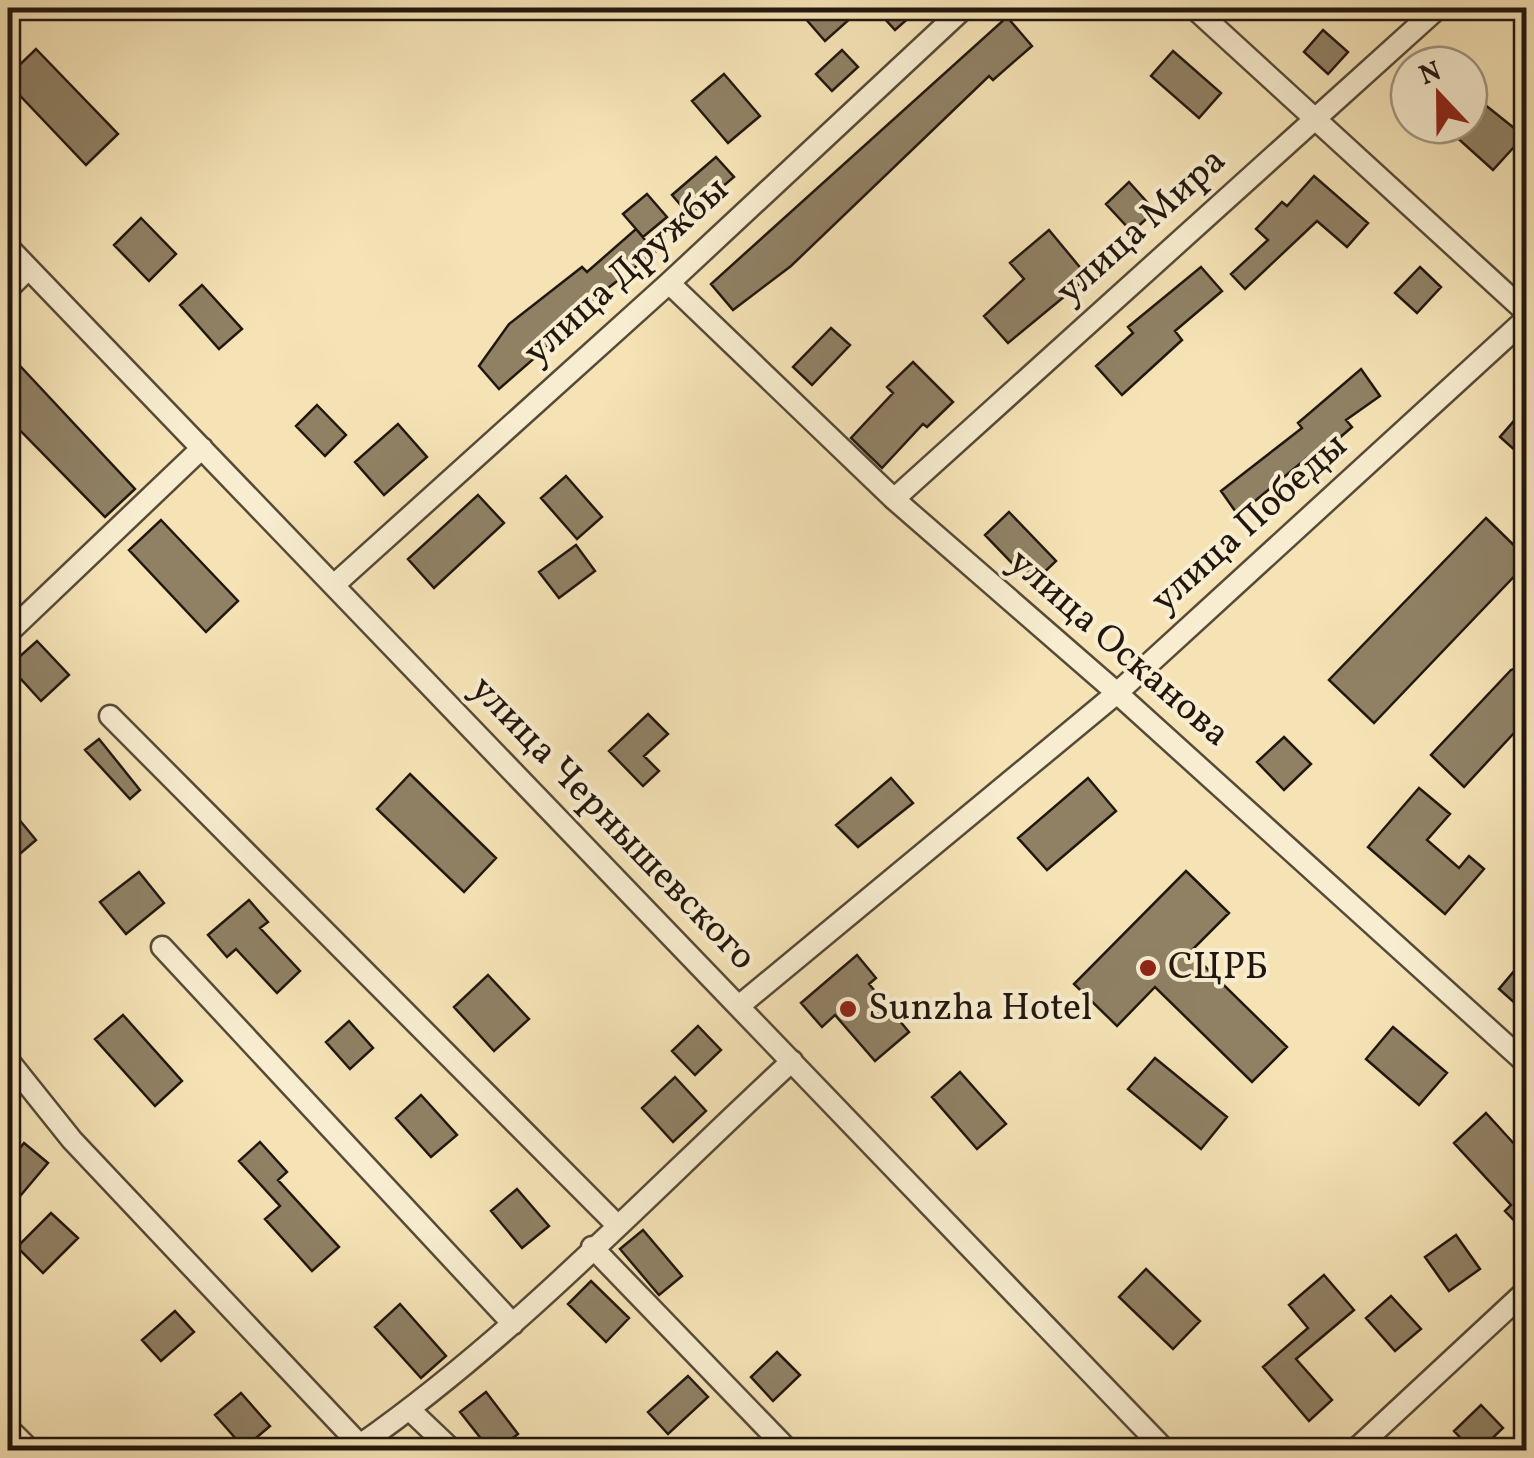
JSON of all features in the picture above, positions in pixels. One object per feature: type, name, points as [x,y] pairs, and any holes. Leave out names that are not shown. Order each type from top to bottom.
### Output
[{"type":"street","name":"улица Дружбы","points":[[334,584],[669,283],[964,8]]},
{"type":"street","points":[[1194,8],[1526,316]]},
{"type":"street","name":"улица Мира","points":[[894,500],[1438,8]]},
{"type":"street","name":"улица Чернышевского","points":[[8,247],[1165,1450]]},
{"type":"street","points":[[8,289],[28,269]]},
{"type":"street","name":"улица Осканова","points":[[669,283],[894,500],[1118,692],[1526,1063]]},
{"type":"street","name":"улица Победы","points":[[739,1006],[1118,692],[1526,316]]},
{"type":"street","points":[[8,632],[202,448]]},
{"type":"street","points":[[110,716],[616,1224]]},
{"type":"street","points":[[162,948],[512,1324]]},
{"type":"street","points":[[8,1060],[72,1140],[360,1445],[410,1410],[512,1324],[792,1061]]},
{"type":"street","points":[[592,1248],[788,1450]]},
{"type":"street","points":[[1355,1450],[1526,1291]]},
{"type":"street","points":[[410,1410],[452,1450]]},
{"type":"street","points":[[8,1428],[30,1450]]},
{"type":"building","points":[[815,8],[844,8],[852,17],[825,41],[804,17]]},
{"type":"building","points":[[894,8],[920,8],[895,30],[883,17]]},
{"type":"building","points":[[1007,17],[1032,46],[993,80],[989,76],[791,266],[733,310],[711,284]]},
{"type":"building","points":[[1323,30],[1348,52],[1328,74],[1304,52]]},
{"type":"building","points":[[36,49],[118,134],[86,165],[8,83],[8,76]]},
{"type":"building","points":[[842,50],[858,67],[832,91],[816,74]]},
{"type":"building","points":[[1173,51],[1221,93],[1199,118],[1151,76]]},
{"type":"building","points":[[724,74],[760,116],[728,143],[692,101]]},
{"type":"building","points":[[1489,108],[1524,136],[1493,170],[1465,145],[1489,145]]},
{"type":"building","points":[[716,157],[734,177],[689,215],[672,195]]},
{"type":"building","points":[[1314,176],[1368,223],[1347,247],[1317,221],[1245,289],[1231,274],[1268,240],[1256,229],[1282,202],[1287,206]]},
{"type":"building","points":[[1129,182],[1155,211],[1132,232],[1106,204]]},
{"type":"building","points":[[647,194],[667,217],[643,237],[623,214]]},
{"type":"building","points":[[141,218],[176,254],[149,281],[114,245]]},
{"type":"building","points":[[636,229],[655,252],[573,315],[587,322],[558,344],[555,340],[499,389],[479,366],[509,324],[582,267],[587,272]]},
{"type":"building","points":[[1049,230],[1088,277],[1008,343],[984,316],[1024,279],[1010,263]]},
{"type":"building","points":[[1201,267],[1222,291],[1175,331],[1182,340],[1122,395],[1096,366],[1133,333],[1128,327]]},
{"type":"building","points":[[1420,267],[1441,287],[1417,313],[1395,293]]},
{"type":"building","points":[[202,285],[242,329],[219,349],[180,305]]},
{"type":"building","points":[[831,328],[850,345],[812,385],[793,367]]},
{"type":"building","points":[[8,353],[135,489],[105,517],[8,418]]},
{"type":"building","points":[[913,362],[953,402],[927,427],[923,424],[882,468],[851,438],[893,393],[887,387]]},
{"type":"building","points":[[1361,369],[1380,396],[1346,420],[1352,427],[1323,452],[1319,448],[1238,515],[1221,491],[1302,428],[1298,423]]},
{"type":"building","points":[[317,405],[346,435],[325,456],[296,426]]},
{"type":"building","points":[[1526,407],[1526,460],[1500,437]]},
{"type":"building","points":[[398,424],[427,457],[384,495],[355,462]]},
{"type":"building","points":[[566,476],[602,517],[577,539],[541,498]]},
{"type":"building","points":[[478,495],[504,523],[434,588],[408,559]]},
{"type":"building","points":[[1009,512],[1056,561],[1032,584],[985,535]]},
{"type":"building","points":[[1486,518],[1526,557],[1526,564],[1374,723],[1329,680]]},
{"type":"building","points":[[161,520],[238,601],[206,632],[129,550]]},
{"type":"building","points":[[576,545],[595,571],[559,598],[539,572]]},
{"type":"building","points":[[37,641],[69,675],[41,701],[9,666]]},
{"type":"building","points":[[1526,664],[1526,720],[1464,787],[1431,755],[1511,670]]},
{"type":"building","points":[[648,714],[668,734],[644,756],[659,771],[643,786],[609,751]]},
{"type":"building","points":[[1284,737],[1311,764],[1284,790],[1257,762]]},
{"type":"building","points":[[99,739],[140,790],[130,799],[85,750]]},
{"type":"building","points":[[410,774],[496,858],[464,892],[377,809]]},
{"type":"building","points":[[891,778],[913,803],[858,847],[836,825]]},
{"type":"building","points":[[1088,778],[1116,811],[1047,870],[1018,838]]},
{"type":"building","points":[[1419,788],[1450,814],[1427,840],[1459,868],[1469,856],[1484,869],[1445,914],[1368,847]]},
{"type":"building","points":[[8,806],[36,840],[8,864]]},
{"type":"building","name":"СЦРБ","points":[[1186,871],[1229,913],[1190,952],[1287,1047],[1252,1082],[1155,987],[1117,1026],[1074,984]]},
{"type":"building","points":[[139,872],[164,903],[126,934],[100,902]]},
{"type":"building","points":[[249,900],[268,922],[260,928],[300,971],[277,993],[236,949],[227,957],[208,935]]},
{"type":"building","name":"Sunzha Hotel","points":[[857,955],[876,978],[869,984],[909,1032],[875,1061],[835,1015],[822,1027],[801,1003]]},
{"type":"building","points":[[1526,957],[1526,1013],[1499,989]]},
{"type":"building","points":[[488,975],[529,1019],[494,1051],[454,1007]]},
{"type":"building","points":[[123,1015],[182,1081],[155,1106],[95,1039]]},
{"type":"building","points":[[349,1021],[373,1048],[350,1069],[326,1042]]},
{"type":"building","points":[[698,1026],[721,1050],[695,1075],[672,1051]]},
{"type":"building","points":[[1393,1027],[1447,1073],[1419,1105],[1366,1059]]},
{"type":"building","points":[[1155,1058],[1227,1117],[1201,1149],[1128,1089]]},
{"type":"building","points":[[960,1072],[1006,1124],[977,1149],[932,1097]]},
{"type":"building","points":[[675,1077],[706,1111],[673,1142],[642,1108]]},
{"type":"building","points":[[421,1095],[457,1135],[431,1157],[396,1118]]},
{"type":"building","points":[[1486,1113],[1526,1157],[1526,1233],[1505,1211],[1511,1205],[1454,1143]]},
{"type":"building","points":[[260,1142],[287,1172],[278,1180],[339,1247],[312,1271],[265,1219],[280,1206],[239,1161]]},
{"type":"building","points":[[24,1143],[48,1163],[21,1195],[8,1183],[8,1163]]},
{"type":"building","points":[[517,1189],[549,1226],[522,1248],[491,1211]]},
{"type":"building","points":[[51,1213],[78,1238],[43,1273],[17,1247]]},
{"type":"building","points":[[643,1230],[682,1276],[659,1295],[620,1249]]},
{"type":"building","points":[[1456,1235],[1480,1269],[1449,1291],[1425,1257]]},
{"type":"building","points":[[1146,1269],[1200,1321],[1173,1349],[1119,1297]]},
{"type":"building","points":[[1324,1275],[1354,1310],[1296,1359],[1332,1400],[1309,1421],[1263,1367],[1308,1328],[1289,1305]]},
{"type":"building","points":[[591,1281],[629,1318],[606,1342],[568,1304]]},
{"type":"building","points":[[1391,1296],[1421,1329],[1395,1351],[1366,1318]]},
{"type":"building","points":[[400,1304],[446,1356],[421,1378],[375,1327]]},
{"type":"building","points":[[175,1311],[194,1332],[161,1361],[142,1340]]},
{"type":"building","points":[[777,1352],[800,1375],[773,1401],[751,1377]]},
{"type":"building","points":[[688,1376],[708,1397],[668,1434],[648,1412]]},
{"type":"building","points":[[486,1392],[518,1434],[497,1450],[490,1450],[460,1412]]},
{"type":"building","points":[[241,1393],[270,1426],[244,1448],[215,1415]]},
{"type":"building","points":[[1481,1405],[1503,1428],[1480,1450],[1472,1450],[1454,1431]]},
{"type":"place","name":"СЦРБ","points":[[1148,968]]},
{"type":"place","name":"Sunzha Hotel","points":[[848,1009]]}]
